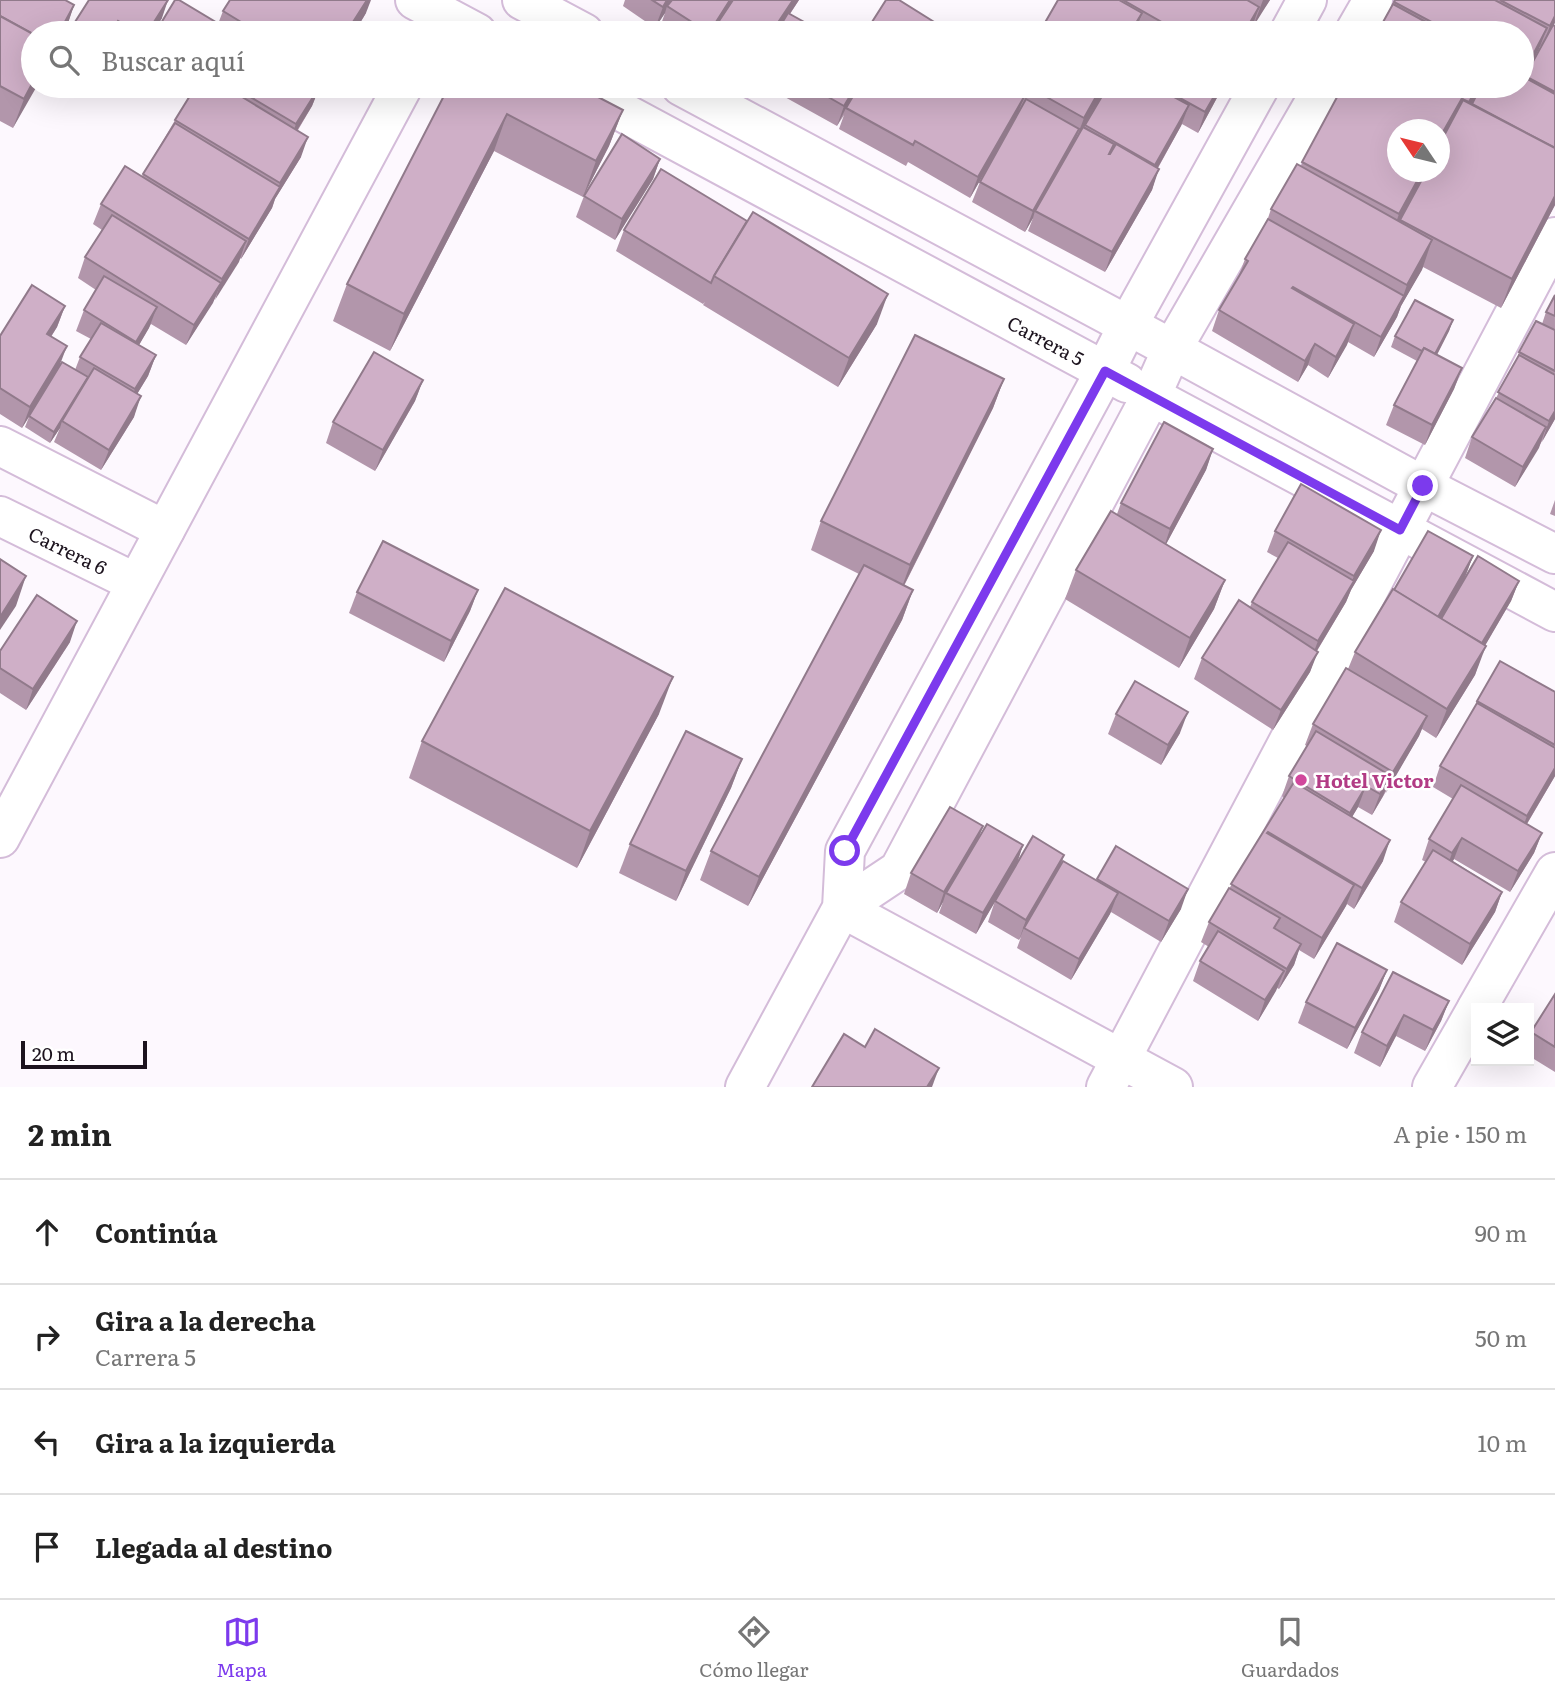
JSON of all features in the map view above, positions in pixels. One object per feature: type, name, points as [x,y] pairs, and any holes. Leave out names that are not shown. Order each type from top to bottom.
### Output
[{"type":"street","points":[[522,0],[561,21]]},
{"type":"street","points":[[1296,21],[1307,0]]},
{"type":"street","points":[[1361,21],[1373,0]]},
{"type":"street","points":[[434,12],[452,21]]},
{"type":"street","points":[[0,838],[397,98]]},
{"type":"street","name":"Carrera 5","points":[[596,98],[1555,612]]},
{"type":"street","points":[[703,98],[1423,486],[1555,554]]},
{"type":"street","points":[[745,1087],[842,908],[845,851],[1253,98]]},
{"type":"street","points":[[842,908],[899,870],[1151,396],[1172,349],[1317,98]]},
{"type":"street","points":[[1113,1073],[1555,236]]},
{"type":"street","points":[[0,446],[165,530]]},
{"type":"street","name":"Carrera 6","points":[[0,516],[136,583]]},
{"type":"street","points":[[1480,1003],[1555,872]]},
{"type":"street","points":[[842,908],[1113,1073],[1174,1087]]},
{"type":"street","points":[[1432,1087],[1471,1019]]},
{"type":"building","points":[[0,0],[65,0],[74,5],[65,21],[21,21],[21,27],[0,16]]},
{"type":"building","points":[[89,0],[168,0],[155,21],[76,21]]},
{"type":"building","points":[[175,0],[179,0],[214,21],[162,21]]},
{"type":"building","points":[[230,0],[367,0],[354,21],[239,21],[223,11]]},
{"type":"building","points":[[652,0],[667,0],[663,7]]},
{"type":"building","points":[[672,0],[730,0],[717,21],[690,21],[667,6]]},
{"type":"building","points":[[733,0],[793,0],[779,21],[719,21]]},
{"type":"building","points":[[886,0],[899,0],[933,21],[873,21]]},
{"type":"building","points":[[1058,0],[1119,0],[1142,13],[1137,21],[1046,21]]},
{"type":"building","points":[[1123,0],[1247,0],[1259,7],[1251,21],[1160,21]]},
{"type":"building","points":[[1495,0],[1534,21],[1430,21],[1394,2]]},
{"type":"building","points":[[1500,0],[1555,0],[1555,16],[1550,26]]},
{"type":"building","points":[[1393,4],[1424,21],[1384,21]]},
{"type":"building","points":[[788,13],[802,21],[783,21]]},
{"type":"building","points":[[0,16],[21,27],[21,97],[0,86]]},
{"type":"building","points":[[1534,21],[1547,28],[1534,53]]},
{"type":"building","points":[[1553,25],[1555,26],[1555,92],[1534,81],[1534,60]]},
{"type":"building","points":[[1534,83],[1555,94],[1555,148],[1472,104],[1475,98],[1534,98]]},
{"type":"building","points":[[189,98],[244,98],[308,137],[280,183],[175,120]]},
{"type":"building","points":[[252,98],[312,98],[296,124]]},
{"type":"building","points":[[443,98],[600,98],[623,110],[596,161],[507,114],[404,314],[347,284]]},
{"type":"building","points":[[830,98],[849,98],[844,106]]},
{"type":"building","points":[[852,98],[1023,98],[978,177],[915,141],[913,145],[846,108]]},
{"type":"building","points":[[1048,98],[1095,98],[1084,118]]},
{"type":"building","points":[[1101,98],[1176,98],[1189,105],[1155,165],[1085,125]]},
{"type":"building","points":[[1180,98],[1213,98],[1205,112]]},
{"type":"building","points":[[1337,98],[1462,98],[1450,120],[1387,119],[1387,182],[1417,182],[1399,214],[1302,162]]},
{"type":"building","points":[[1026,99],[1079,129],[1033,211],[980,182]]},
{"type":"building","points":[[1463,100],[1555,148],[1555,196],[1512,279],[1400,220],[1421,182],[1450,182],[1450,124]]},
{"type":"building","points":[[175,123],[280,187],[249,239],[143,174]]},
{"type":"building","points":[[1083,127],[1114,144],[1109,154],[1116,144],[1159,169],[1112,252],[1035,211]]},
{"type":"building","points":[[622,134],[660,159],[622,219],[584,196]]},
{"type":"building","points":[[1297,164],[1432,240],[1407,285],[1271,209]]},
{"type":"building","points":[[125,166],[246,241],[222,279],[101,204]]},
{"type":"building","points":[[661,169],[747,221],[711,283],[624,230]]},
{"type":"building","points":[[753,212],[888,294],[849,358],[714,276]]},
{"type":"building","points":[[112,215],[221,283],[194,325],[85,257]]},
{"type":"building","points":[[1268,219],[1404,296],[1381,337],[1293,287],[1354,324],[1336,357],[1315,344],[1305,361],[1219,310],[1248,261],[1245,259]]},
{"type":"building","points":[[104,276],[157,307],[136,342],[84,310]]},
{"type":"building","points":[[32,285],[65,306],[47,334],[67,346],[30,407],[0,388],[0,336]]},
{"type":"building","points":[[1555,295],[1555,316],[1546,312]]},
{"type":"building","points":[[1415,300],[1453,320],[1435,354],[1424,348],[1422,351],[1395,336]]},
{"type":"building","points":[[1536,321],[1555,330],[1555,371],[1519,352]]},
{"type":"building","points":[[101,323],[156,355],[135,389],[80,357]]},
{"type":"building","points":[[915,335],[1004,379],[910,565],[821,521]]},
{"type":"building","points":[[1424,348],[1462,368],[1432,425],[1394,405]]},
{"type":"building","points":[[374,352],[423,380],[383,450],[333,422]]},
{"type":"building","points":[[1519,355],[1555,375],[1555,411],[1549,421],[1498,392]]},
{"type":"building","points":[[62,362],[88,377],[54,432],[29,416]]},
{"type":"building","points":[[94,368],[141,396],[109,450],[62,421]]},
{"type":"building","points":[[1496,398],[1546,427],[1523,467],[1472,437]]},
{"type":"building","points":[[1164,422],[1213,449],[1170,529],[1121,503]]},
{"type":"building","points":[[1301,484],[1381,530],[1354,576],[1275,531]]},
{"type":"building","points":[[1111,511],[1225,580],[1190,638],[1076,570]]},
{"type":"building","points":[[1428,531],[1473,556],[1438,617],[1394,590]]},
{"type":"building","points":[[383,541],[478,590],[451,641],[357,592]]},
{"type":"building","points":[[1288,542],[1354,581],[1318,641],[1252,602]]},
{"type":"building","points":[[1478,556],[1519,581],[1482,643],[1441,619]]},
{"type":"building","points":[[0,559],[26,576],[0,617]]},
{"type":"building","points":[[864,565],[913,590],[759,877],[711,851]]},
{"type":"building","points":[[505,588],[673,677],[590,831],[422,741]]},
{"type":"building","points":[[1393,589],[1486,646],[1447,709],[1355,652]]},
{"type":"building","points":[[37,595],[77,621],[33,689],[0,668],[0,651]]},
{"type":"building","points":[[1239,600],[1318,652],[1281,710],[1202,658]]},
{"type":"building","points":[[1500,661],[1555,692],[1555,745],[1477,701]]},
{"type":"building","points":[[1346,668],[1427,716],[1393,772],[1313,724]]},
{"type":"building","points":[[1135,681],[1188,712],[1168,745],[1116,714]]},
{"type":"building","points":[[1477,703],[1555,748],[1555,768],[1527,816],[1440,766]]},
{"type":"building","points":[[686,731],[742,759],[686,871],[630,844]]},
{"type":"building","points":[[1316,731],[1391,776],[1380,794],[1366,786],[1350,813],[1289,776]]},
{"type":"building","points":[[1294,782],[1390,840],[1362,888],[1267,833],[1354,885],[1322,938],[1231,884]]},
{"type":"building","points":[[1461,785],[1542,833],[1518,871],[1462,838],[1452,853],[1429,839]]},
{"type":"building","points":[[950,807],[983,826],[944,892],[911,873]]},
{"type":"building","points":[[987,824],[1023,845],[983,913],[946,893]]},
{"type":"building","points":[[1033,836],[1064,855],[1026,920],[995,901]]},
{"type":"building","points":[[1116,846],[1188,889],[1169,921],[1097,879]]},
{"type":"building","points":[[1433,850],[1502,892],[1470,944],[1401,902]]},
{"type":"building","points":[[1063,861],[1118,893],[1079,959],[1024,928]]},
{"type":"building","points":[[1229,888],[1280,918],[1274,928],[1301,944],[1287,969],[1209,922]]},
{"type":"building","points":[[1218,931],[1284,971],[1265,1000],[1200,961]]},
{"type":"building","points":[[1337,943],[1387,970],[1355,1028],[1306,1002]]},
{"type":"building","points":[[1393,972],[1449,1001],[1433,1030],[1404,1015],[1387,1046],[1362,1032]]},
{"type":"building","points":[[1555,994],[1555,1047],[1534,1034],[1534,1027]]},
{"type":"building","points":[[875,1029],[939,1068],[927,1087],[812,1087],[844,1034],[865,1047]]},
{"type":"place","name":"Hotel Victor","points":[[1301,780]]},
{"type":"route","points":[[845,851],[1105,371],[1400,530],[1423,486]]}]
